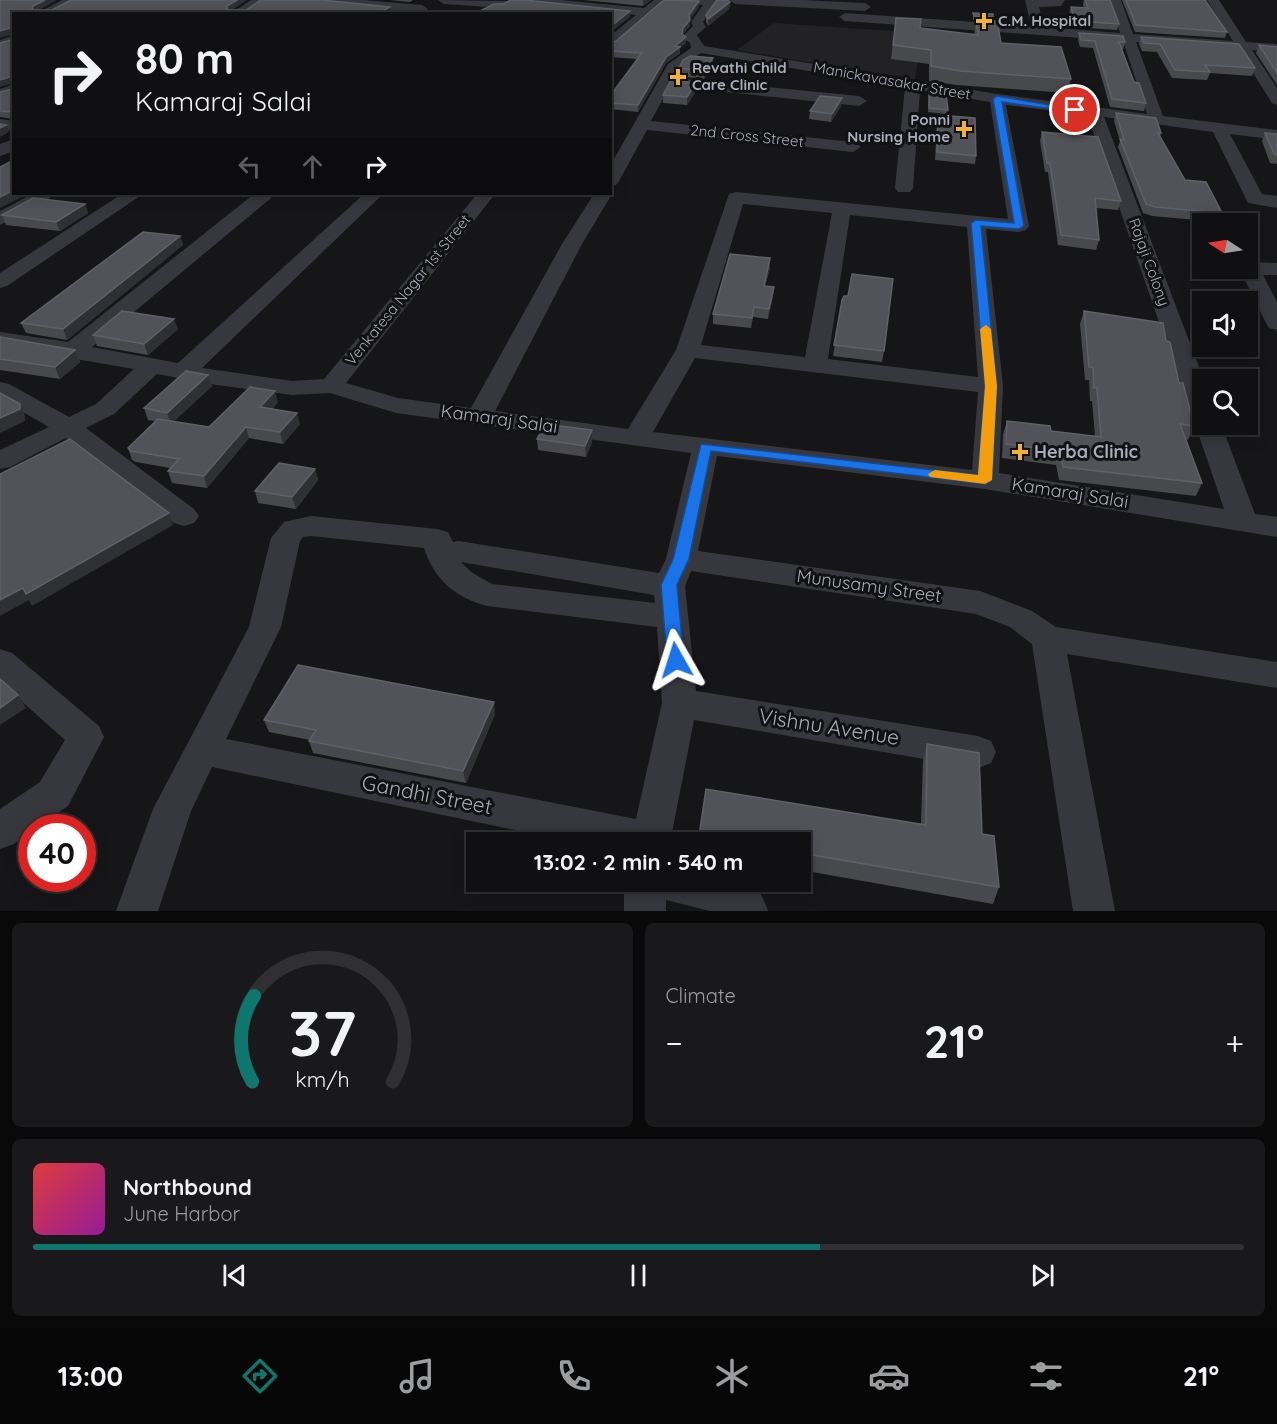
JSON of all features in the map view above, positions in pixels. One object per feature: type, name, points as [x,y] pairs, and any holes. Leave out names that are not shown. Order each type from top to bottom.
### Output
[{"type":"street","points":[[46,12],[72,0]]},
{"type":"street","points":[[239,12],[260,0]]},
{"type":"street","points":[[324,0],[379,3],[420,11],[434,0]]},
{"type":"street","points":[[444,0],[508,2]]},
{"type":"street","points":[[525,0],[647,12]]},
{"type":"street","points":[[612,41],[661,0]]},
{"type":"street","points":[[675,0],[713,1]]},
{"type":"street","points":[[735,0],[858,3],[929,10]]},
{"type":"street","points":[[1038,30],[1031,8],[1057,3],[1059,0]]},
{"type":"street","points":[[1114,0],[1157,121]]},
{"type":"street","points":[[1213,0],[1277,100]]},
{"type":"street","points":[[612,178],[633,144],[675,64],[698,49],[696,41],[691,39],[691,34],[700,27],[698,22],[713,1]]},
{"type":"street","points":[[488,12],[508,2]]},
{"type":"street","points":[[364,12],[379,3]]},
{"type":"street","points":[[845,17],[1277,48]]},
{"type":"street","points":[[612,25],[628,27]]},
{"type":"street","points":[[0,44],[12,31]]},
{"type":"street","name":"Manickavasakar Street","points":[[698,49],[727,52],[997,99],[1277,135]]},
{"type":"street","points":[[666,81],[859,101]]},
{"type":"street","points":[[904,188],[914,85]]},
{"type":"street","points":[[636,438],[688,350],[736,198],[1019,226],[997,99]]},
{"type":"street","name":"Rajaji Colony","points":[[1094,112],[1192,381]]},
{"type":"street","name":"2nd Cross Street","points":[[641,125],[853,147]]},
{"type":"street","points":[[1219,128],[1255,199],[1277,202]]},
{"type":"street","points":[[612,141],[633,144]]},
{"type":"street","points":[[0,219],[42,195]]},
{"type":"street","points":[[0,282],[132,195]]},
{"type":"street","points":[[73,350],[264,195]]},
{"type":"street","points":[[183,372],[373,195]]},
{"type":"street","name":"Venkatesa Nagar 1st Street","points":[[331,386],[485,195]]},
{"type":"street","points":[[479,417],[572,244],[602,195]]},
{"type":"street","points":[[815,365],[842,209]]},
{"type":"street","points":[[976,223],[991,386],[985,480]]},
{"type":"street","points":[[1277,269],[1254,268],[1251,272],[1277,323]]},
{"type":"street","name":"Kamaraj Salai","points":[[0,339],[73,350],[183,372],[292,388],[331,386],[396,405],[706,447],[985,480],[1277,527]]},
{"type":"street","points":[[688,350],[991,386]]},
{"type":"street","points":[[0,461],[105,409],[151,366]]},
{"type":"street","points":[[0,388],[68,427],[183,516]]},
{"type":"street","points":[[1212,435],[1243,521]]},
{"type":"street","points":[[652,832],[680,703],[674,587],[706,447]]},
{"type":"street","name":"Munusamy Street","points":[[203,750],[265,627],[286,538],[294,529],[311,526],[437,539],[441,558],[465,586],[487,596],[674,587],[980,603],[1021,619],[1048,638]]},
{"type":"street","points":[[1094,911],[1048,638],[1277,675]]},
{"type":"street","points":[[0,662],[86,737],[54,794],[0,831]]},
{"type":"street","name":"Vishnu Avenue","points":[[680,703],[978,752]]},
{"type":"street","points":[[137,911],[172,809],[203,750]]},
{"type":"street","name":"Gandhi Street","points":[[203,750],[601,832]]},
{"type":"street","points":[[645,892],[645,911]]},
{"type":"street","points":[[712,892],[738,898],[747,911]]},
{"type":"shaded area","points":[[774,23],[922,33],[915,80],[737,50]]},
{"type":"building","points":[[45,0],[33,6],[32,10],[52,10],[71,0],[237,0],[227,6],[227,10],[246,10],[261,0],[322,0],[390,7],[381,12],[12,12],[12,27],[0,31],[0,1]]},
{"type":"building","points":[[511,0],[524,0],[630,11],[612,25],[612,12],[478,12],[494,4],[503,4]]},
{"type":"building","points":[[664,0],[699,1],[689,15],[690,20],[683,28],[682,34],[686,37],[675,46],[680,47],[666,57],[638,105],[612,103],[612,93],[642,53],[612,51],[614,45],[612,42]]},
{"type":"building","points":[[717,0],[730,2],[708,19],[706,15]]},
{"type":"building","points":[[1085,0],[1110,0],[1119,24],[1075,21],[1071,7],[1088,8]]},
{"type":"building","points":[[1126,0],[1205,0],[1227,32],[1136,25]]},
{"type":"building","points":[[973,13],[993,14],[993,17],[974,16]]},
{"type":"building","points":[[896,18],[921,19],[920,28],[978,35],[976,20],[997,21],[1001,43],[1061,47],[1071,79],[960,71],[931,66],[931,50],[893,45]]},
{"type":"building","points":[[1079,33],[1123,36],[1125,42],[1119,42],[1134,82],[1139,83],[1146,103],[1112,99],[1095,41],[1081,40]]},
{"type":"building","points":[[1141,37],[1239,44],[1255,68],[1205,65],[1210,72],[1175,70],[1160,44],[1144,43]]},
{"type":"building","points":[[12,40],[12,76],[0,80],[0,43]]},
{"type":"building","points":[[1259,45],[1277,47],[1277,73]]},
{"type":"building","points":[[690,56],[713,58],[704,71],[679,68],[683,60]]},
{"type":"building","points":[[671,80],[696,83],[687,97],[663,95]]},
{"type":"building","points":[[12,89],[12,112],[0,111],[0,92]]},
{"type":"building","points":[[929,90],[946,93],[948,110],[929,108]]},
{"type":"building","points":[[820,96],[842,98],[832,114],[810,111]]},
{"type":"building","points":[[1116,113],[1156,118],[1161,133],[1158,133],[1185,180],[1206,182],[1222,213],[1155,207],[1146,204],[1120,139],[1124,140]]},
{"type":"building","points":[[938,115],[975,118],[976,156],[937,152]]},
{"type":"building","points":[[1042,132],[1098,137],[1121,201],[1095,198],[1099,240],[1061,235],[1050,163],[1047,163]]},
{"type":"building","points":[[1265,133],[1277,134],[1277,155],[1274,154]]},
{"type":"building","points":[[12,161],[12,191],[0,197],[0,167]]},
{"type":"building","points":[[33,198],[85,204],[56,222],[2,215]]},
{"type":"building","points":[[143,232],[180,236],[63,329],[21,323]]},
{"type":"building","points":[[730,254],[770,258],[764,286],[774,287],[769,309],[754,307],[752,318],[713,314]]},
{"type":"building","points":[[852,274],[893,279],[884,351],[834,345],[842,300],[844,296],[848,296]]},
{"type":"building","points":[[122,311],[174,319],[144,344],[93,335]]},
{"type":"building","points":[[1084,311],[1163,323],[1166,341],[1170,342],[1179,383],[1183,383],[1192,418],[1192,426],[1180,424],[1202,483],[1063,467],[1060,451],[1006,444],[1007,421],[1050,426],[1051,431],[1101,437],[1097,388],[1094,388],[1093,367],[1089,367]]},
{"type":"building","points":[[0,337],[75,350],[55,367],[0,359]]},
{"type":"building","points":[[186,371],[208,375],[167,413],[144,408]]},
{"type":"building","points":[[250,387],[275,391],[260,407],[297,413],[280,432],[246,427],[204,476],[168,471],[179,459],[131,451],[128,448],[158,419],[209,427]]},
{"type":"building","points":[[0,393],[20,404],[20,409],[0,418]]},
{"type":"building","points":[[545,424],[592,430],[585,446],[537,439]]},
{"type":"building","points":[[70,439],[169,513],[26,594],[23,588],[0,600],[0,474]]},
{"type":"building","points":[[279,463],[315,469],[292,497],[255,491]]},
{"type":"building","points":[[298,665],[494,702],[463,771],[309,741],[316,730],[264,720]]},
{"type":"building","points":[[0,679],[18,695],[0,708]]},
{"type":"building","points":[[927,744],[979,753],[982,834],[994,836],[999,887],[811,855],[811,832],[700,832],[706,789],[926,825]]},
{"type":"slow traffic","points":[[935,474],[985,480],[991,386],[986,329]]},
{"type":"place","name":"C.M. Hospital","points":[[984,21]]},
{"type":"place","name":"Revathi Child Care Clinic","points":[[678,77]]},
{"type":"place","name":"Ponni Nursing Home","points":[[964,129]]},
{"type":"place","name":"Herba Clinic","points":[[1020,452]]},
{"type":"route","points":[[676,660],[669,585],[681,559],[706,447],[985,480],[991,386],[976,223],[1019,226],[997,99],[1075,110]]}]
